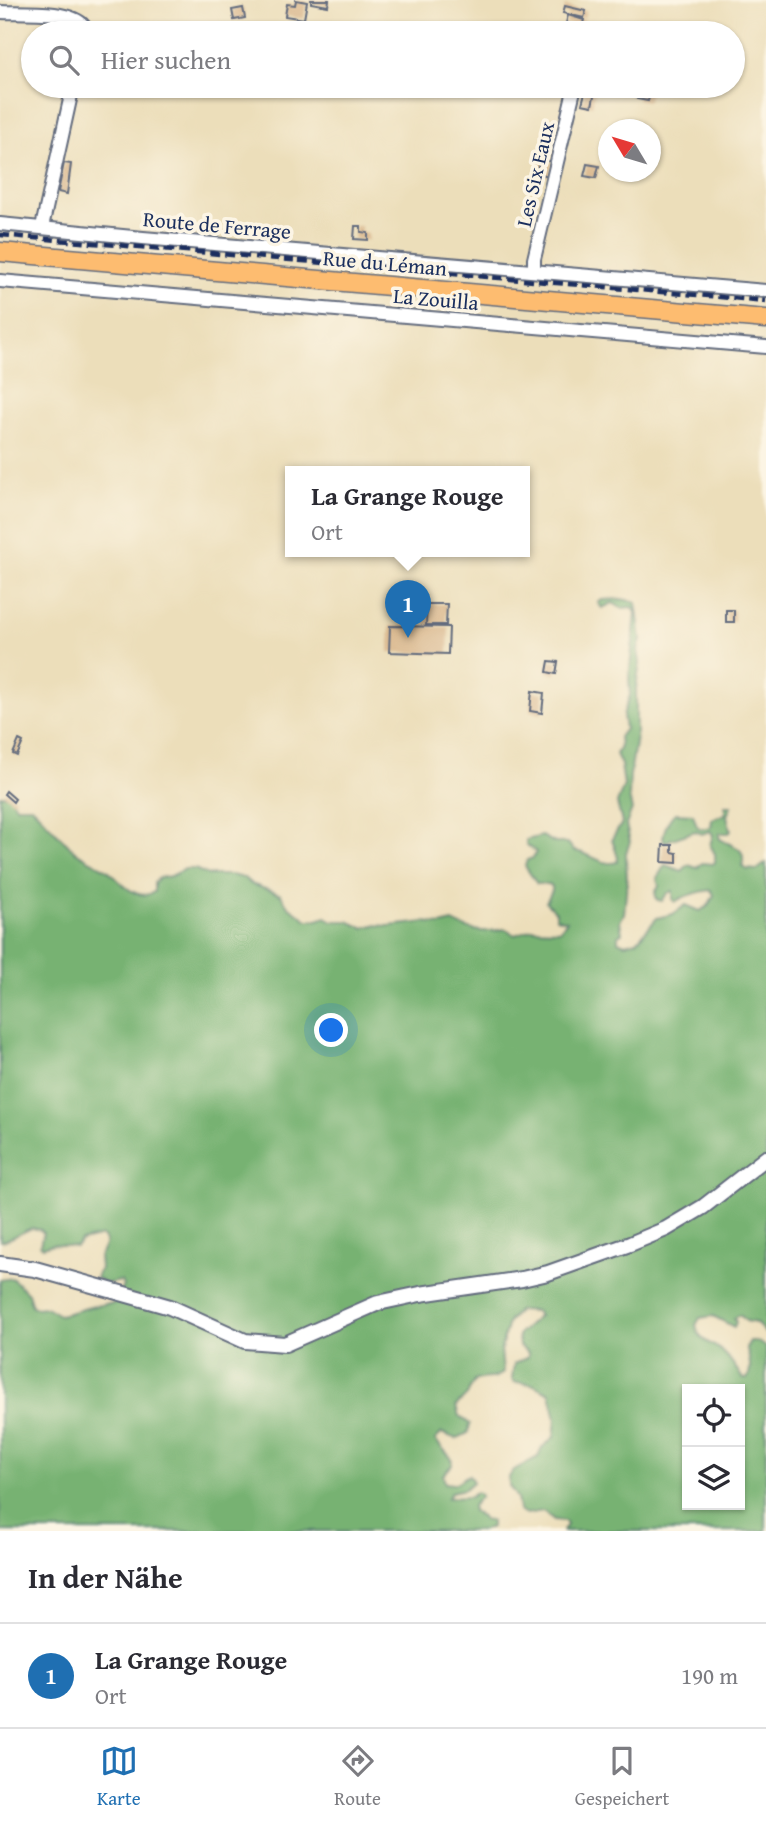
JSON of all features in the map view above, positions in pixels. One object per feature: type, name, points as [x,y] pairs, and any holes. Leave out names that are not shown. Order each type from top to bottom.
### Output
[{"type":"main road","name":"Rue du Léman","points":[[0,252],[766,319]]},
{"type":"street","points":[[0,12],[64,15],[79,21]]},
{"type":"street","points":[[42,227],[71,98]]},
{"type":"street","name":"Les Six Eaux","points":[[534,271],[534,259],[572,98]]},
{"type":"street","name":"Route de Ferrage","points":[[0,224],[766,291]]},
{"type":"street","name":"La Zouilla","points":[[0,281],[766,346]]},
{"type":"street","points":[[0,1264],[36,1269],[160,1304],[245,1341],[285,1344],[378,1303],[535,1276],[630,1244],[666,1229],[703,1207],[766,1158]]},
{"type":"green space","points":[[621,599],[636,602],[641,639],[636,688],[636,737],[630,775],[629,797],[632,810],[626,825],[630,842],[626,853],[627,882],[624,914],[620,921],[622,933],[618,935],[618,941],[625,944],[637,941],[657,918],[673,914],[686,905],[700,911],[708,906],[714,895],[711,890],[675,902],[673,891],[662,901],[657,900],[657,878],[665,865],[682,871],[688,865],[697,868],[702,863],[715,862],[715,854],[710,845],[713,835],[710,831],[702,834],[695,831],[664,842],[666,827],[675,813],[693,814],[697,826],[701,829],[711,827],[712,819],[725,814],[725,806],[731,806],[727,816],[731,831],[720,833],[719,838],[740,850],[742,866],[745,869],[757,870],[766,863],[766,1334],[756,1323],[746,1321],[740,1315],[734,1318],[734,1327],[713,1316],[700,1318],[696,1325],[701,1336],[723,1352],[743,1379],[747,1379],[750,1372],[746,1348],[750,1341],[756,1341],[766,1347],[766,1531],[563,1531],[567,1525],[565,1521],[554,1520],[543,1511],[526,1514],[519,1510],[517,1498],[509,1486],[509,1477],[514,1470],[538,1457],[542,1448],[554,1437],[556,1419],[550,1393],[532,1384],[514,1382],[512,1378],[514,1364],[528,1357],[528,1353],[519,1346],[518,1335],[539,1316],[536,1311],[519,1310],[508,1322],[501,1349],[503,1373],[474,1381],[467,1395],[456,1406],[459,1416],[470,1424],[468,1433],[456,1439],[442,1433],[435,1440],[452,1459],[452,1465],[443,1475],[445,1483],[454,1484],[469,1475],[473,1482],[465,1489],[451,1492],[448,1498],[470,1497],[476,1492],[479,1493],[481,1496],[472,1506],[473,1511],[484,1520],[491,1521],[491,1527],[480,1531],[0,1531],[0,1280],[12,1278],[28,1293],[32,1306],[46,1307],[59,1315],[113,1304],[123,1286],[121,1281],[105,1284],[96,1278],[100,1268],[99,1257],[105,1244],[102,1236],[81,1241],[76,1247],[53,1244],[43,1247],[40,1245],[43,1233],[32,1228],[0,1241],[0,795],[9,795],[16,806],[31,806],[76,852],[106,869],[135,893],[154,892],[154,883],[159,878],[185,869],[195,869],[208,875],[244,878],[251,884],[280,894],[288,906],[308,920],[326,917],[333,921],[348,921],[363,928],[373,925],[426,922],[440,925],[453,922],[478,931],[505,929],[515,935],[532,929],[559,930],[567,921],[556,918],[556,912],[546,902],[552,886],[537,884],[525,866],[527,860],[533,858],[536,852],[526,844],[526,840],[542,836],[555,843],[568,843],[574,851],[606,863],[617,862],[618,858],[612,839],[622,823],[617,803],[624,785],[616,754],[620,747],[619,737],[625,729],[623,715],[630,695],[629,678],[636,613],[633,607],[621,608],[613,603],[602,608],[598,603],[602,600]]},
{"type":"building","points":[[296,0],[307,2],[304,19],[285,16],[287,4],[295,5]]},
{"type":"building","points":[[311,0],[329,0],[328,6],[311,3]]},
{"type":"building","points":[[565,6],[586,11],[584,18],[563,13]]},
{"type":"building","points":[[243,8],[245,18],[234,20],[232,10]]},
{"type":"building","points":[[568,15],[584,20],[584,21],[566,21]]},
{"type":"building","points":[[584,98],[594,98],[592,106],[582,104]]},
{"type":"building","points":[[539,159],[552,162],[549,176],[537,173]]},
{"type":"building","points":[[64,163],[71,164],[67,194],[58,192]]},
{"type":"building","points":[[587,164],[598,166],[596,178],[584,176]]},
{"type":"building","points":[[355,226],[361,226],[361,232],[368,233],[368,240],[354,239]]},
{"type":"building","points":[[427,604],[447,604],[446,625],[426,625]]},
{"type":"building","points":[[726,610],[734,610],[734,622],[726,622]]},
{"type":"building","points":[[390,626],[449,627],[448,654],[389,652]]},
{"type":"building","points":[[549,661],[558,662],[556,674],[547,672]]},
{"type":"building","points":[[532,691],[544,693],[542,713],[530,711]]},
{"type":"building","points":[[19,740],[23,742],[17,756],[13,754]]},
{"type":"building","points":[[6,791],[15,799],[13,802],[4,794]]},
{"type":"building","points":[[663,845],[672,845],[672,852],[677,853],[677,863],[662,862]]},
{"type":"railway","points":[[0,235],[766,301]]},
{"type":"place","name":"La Grange Rouge","points":[[408,638]]}]
